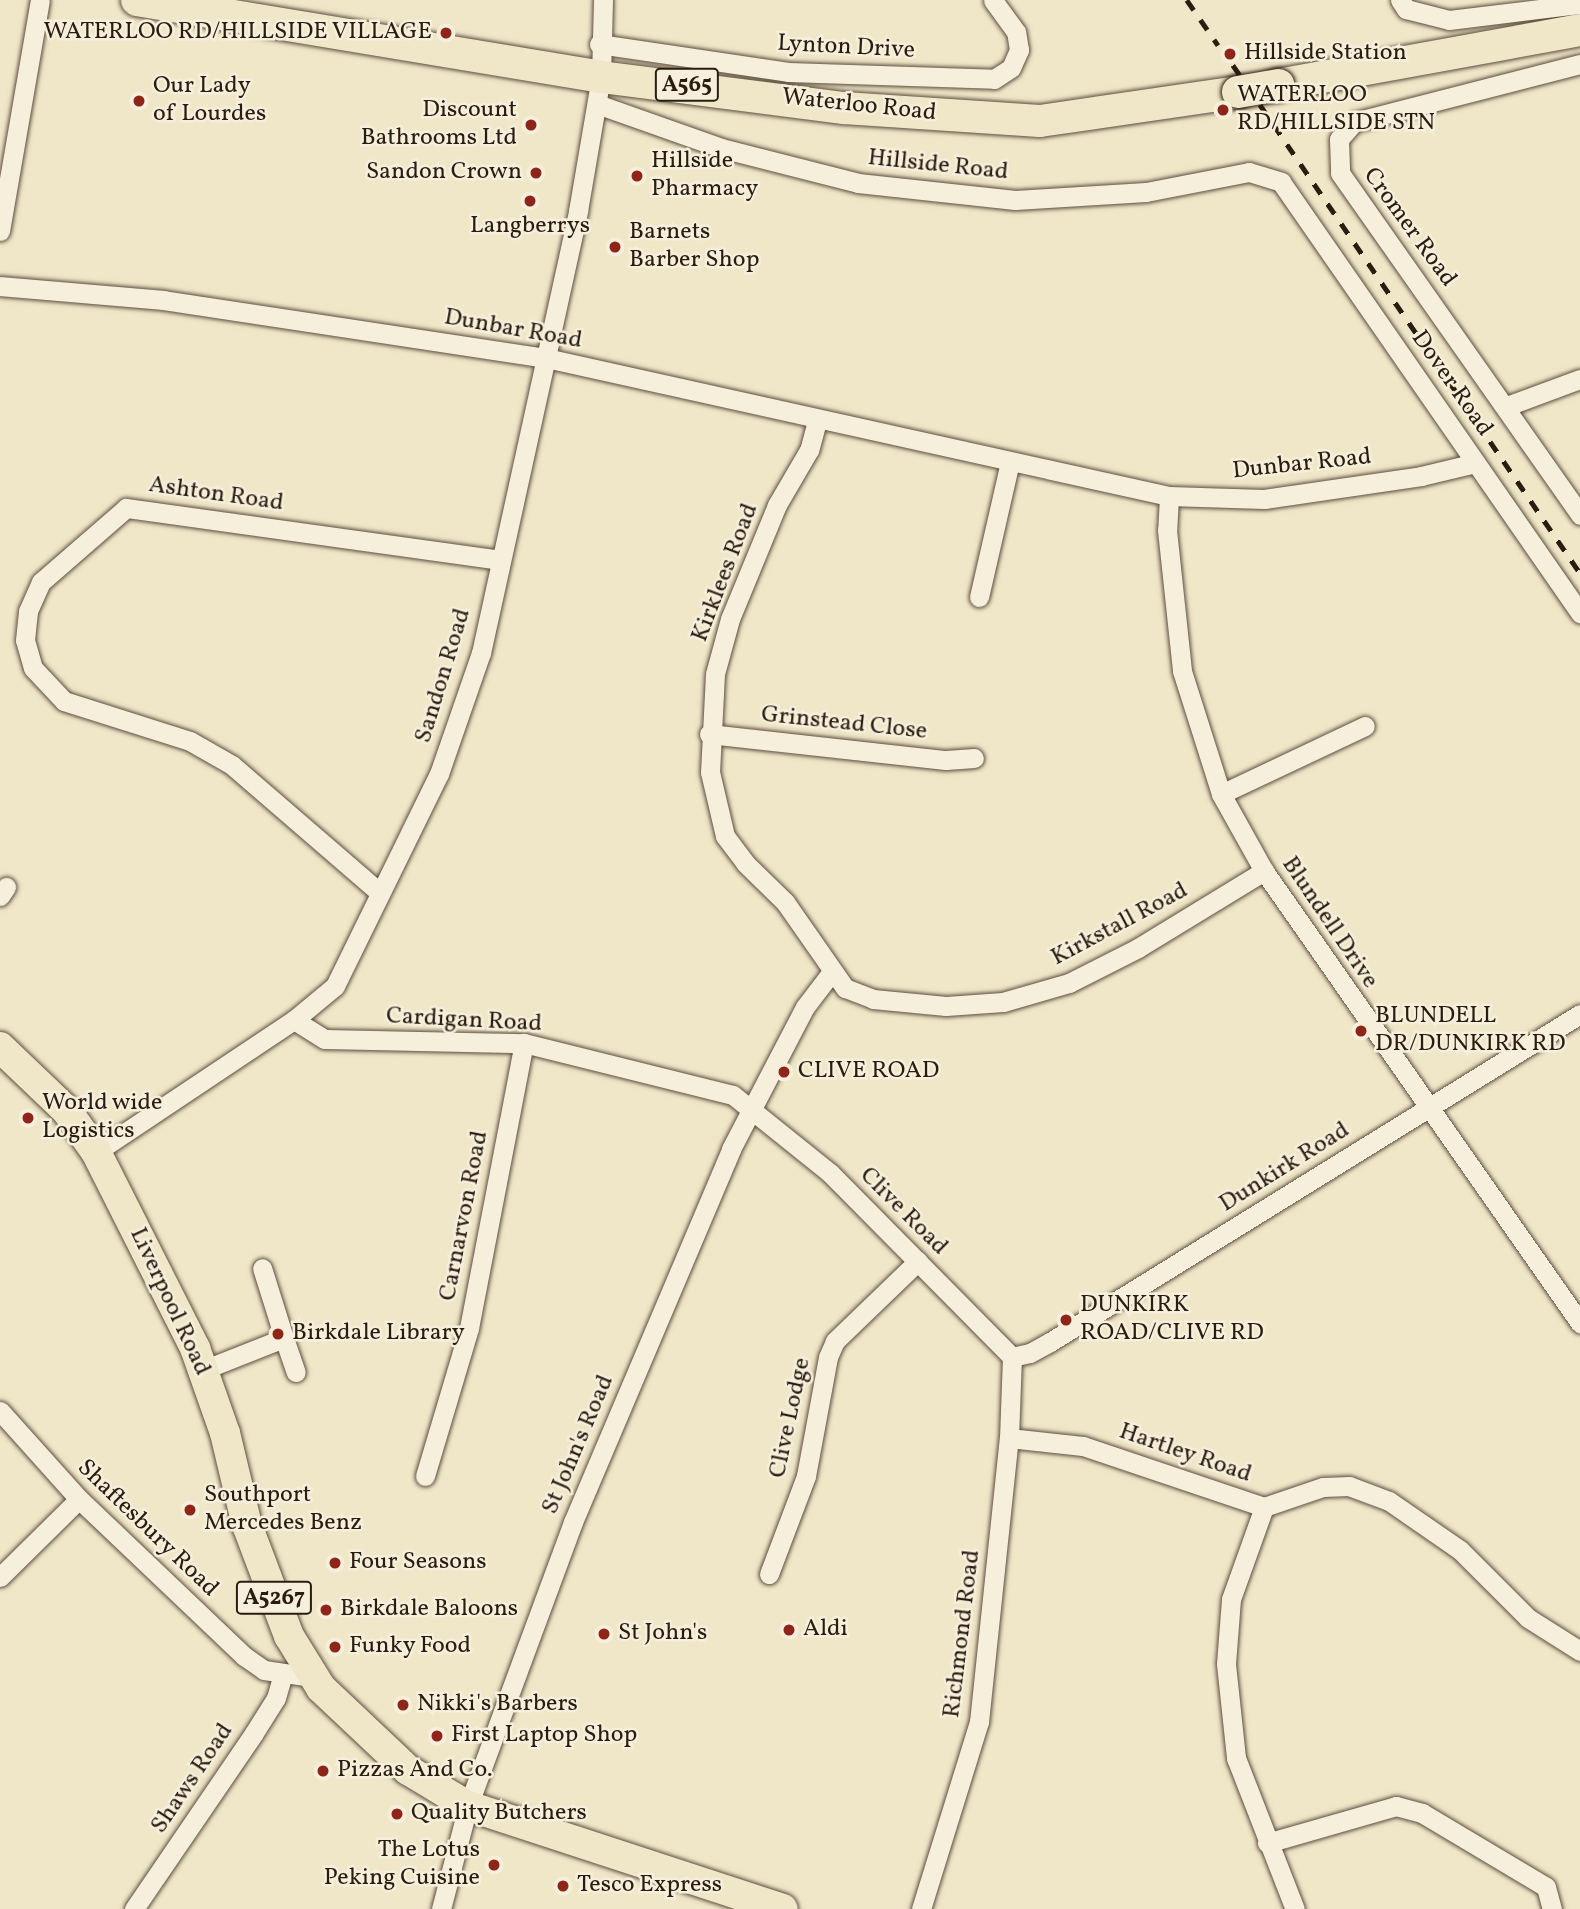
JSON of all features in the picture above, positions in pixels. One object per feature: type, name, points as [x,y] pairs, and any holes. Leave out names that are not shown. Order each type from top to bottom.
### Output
[{"type":"highway","name":"Waterloo Road","points":[[137,0],[599,90],[1040,121],[1238,92],[1580,30]]},
{"type":"main road","name":"Liverpool Road","points":[[0,1047],[67,1111],[96,1152],[203,1370],[225,1433],[247,1525],[289,1636],[312,1677],[408,1770],[468,1806],[783,1909]]},
{"type":"street","points":[[0,231],[40,0]]},
{"type":"street","name":"Sandon Road","points":[[96,1152],[294,1020],[335,986],[439,774],[481,653],[546,358],[599,90],[603,0]]},
{"type":"street","name":"Lynton Drive","points":[[600,44],[788,72],[994,79],[1011,68],[1019,50],[1016,32],[993,0]]},
{"type":"street","points":[[1400,0],[1406,9],[1449,20],[1580,4]]},
{"type":"street","name":"Cromer Road","points":[[1580,64],[1353,122],[1339,139],[1340,173],[1507,406],[1580,515]]},
{"type":"street","name":"Hillside Road","points":[[599,90],[721,148],[871,184],[1015,200],[1146,192],[1249,172],[1281,182]]},
{"type":"street","name":"Dover Road","points":[[1281,182],[1580,613]]},
{"type":"street","name":"Dunbar Road","points":[[0,286],[163,300],[546,358],[817,421],[1168,496],[1264,499],[1421,476],[1475,463]]},
{"type":"street","points":[[1507,406],[1580,379]]},
{"type":"street","name":"Kirklees Road","points":[[817,421],[809,450],[777,505],[730,619],[715,674],[709,734],[710,772],[725,836],[745,863],[785,902],[831,974]]},
{"type":"street","points":[[979,597],[1010,462]]},
{"type":"street","name":"Blundell Drive","points":[[1168,496],[1167,530],[1182,671],[1221,794],[1264,871],[1580,1323]]},
{"type":"street","name":"Ashton Road","points":[[379,892],[232,765],[190,741],[64,701],[33,668],[25,640],[28,611],[41,582],[126,508],[500,560]]},
{"type":"street","points":[[1221,794],[1365,726]]},
{"type":"street","name":"Grinstead Close","points":[[709,734],[946,760],[974,758]]},
{"type":"street","name":"Kirkstall Road","points":[[831,974],[845,988],[873,999],[946,1006],[1003,1002],[1069,983],[1138,948],[1264,871]]},
{"type":"street","points":[[753,1110],[805,1007],[831,974]]},
{"type":"street","name":"Dunkirk Road","points":[[1012,1357],[1050,1342],[1580,1014]]},
{"type":"street","name":"Cardigan Road","points":[[294,1020],[325,1039],[524,1044],[716,1087],[753,1110]]},
{"type":"street","name":"Carnarvon Road","points":[[425,1476],[468,1328],[524,1044]]},
{"type":"street","name":"Clive Road","points":[[753,1110],[830,1172],[1012,1357]]},
{"type":"street","name":"St John's Road","points":[[442,1909],[468,1806],[573,1522],[731,1149],[753,1110]]},
{"type":"street","name":"Clive Lodge","points":[[769,1574],[806,1476],[828,1357],[835,1341],[918,1261]]},
{"type":"street","points":[[262,1268],[296,1372]]},
{"type":"street","points":[[203,1370],[284,1338]]},
{"type":"street","name":"Richmond Road","points":[[921,1909],[979,1722],[1009,1438],[1012,1357]]},
{"type":"street","name":"Shaftesbury Road","points":[[0,1411],[79,1499],[244,1656],[264,1670],[312,1677]]},
{"type":"street","name":"Hartley Road","points":[[1009,1438],[1083,1446],[1264,1507],[1323,1487],[1349,1486],[1389,1501],[1460,1550],[1528,1618],[1580,1651]]},
{"type":"street","points":[[2,1572],[79,1499]]},
{"type":"street","points":[[1264,1507],[1231,1599],[1226,1664],[1236,1758],[1295,1909]]},
{"type":"street","name":"Shaws Road","points":[[134,1909],[254,1733],[276,1698],[283,1673]]},
{"type":"street","points":[[1267,1843],[1396,1806],[1422,1813],[1546,1887],[1552,1909]]},
{"type":"railway","points":[[1187,0],[1218,45]]},
{"type":"railway","points":[[1233,65],[1580,573]]},
{"type":"place","name":"WATERLOO RD/HILLSIDE VILLAGE","points":[[446,33]]},
{"type":"place","name":"Hillside Station","points":[[1230,54]]},
{"type":"place","name":"Our Lady of Lourdes","points":[[139,101]]},
{"type":"place","name":"WATERLOO RD/HILLSIDE STN","points":[[1223,110]]},
{"type":"place","name":"Discount Bathrooms Ltd","points":[[531,125]]},
{"type":"place","name":"Sandon Crown","points":[[536,173]]},
{"type":"place","name":"Hillside Pharmacy","points":[[637,176]]},
{"type":"place","name":"Langberrys","points":[[530,201]]},
{"type":"place","name":"Barnets Barber Shop","points":[[615,247]]},
{"type":"place","name":"BLUNDELL DR/DUNKIRK RD","points":[[1361,1031]]},
{"type":"place","name":"CLIVE ROAD","points":[[784,1072]]},
{"type":"place","name":"World wide Logistics","points":[[28,1118]]},
{"type":"place","name":"DUNKIRK ROAD/CLIVE RD","points":[[1066,1320]]},
{"type":"place","name":"Birkdale Library","points":[[278,1334]]},
{"type":"place","name":"Southport Mercedes Benz","points":[[190,1510]]},
{"type":"place","name":"Four Seasons","points":[[335,1563]]},
{"type":"place","name":"Birkdale Baloons","points":[[326,1610]]},
{"type":"place","name":"Aldi","points":[[789,1630]]},
{"type":"place","name":"St John's","points":[[604,1634]]},
{"type":"place","name":"Funky Food","points":[[335,1647]]},
{"type":"place","name":"Nikki's Barbers","points":[[403,1705]]},
{"type":"place","name":"First Laptop Shop","points":[[437,1736]]},
{"type":"place","name":"Pizzas And Co.","points":[[323,1771]]},
{"type":"place","name":"Quality Butchers","points":[[397,1814]]},
{"type":"place","name":"The Lotus Peking Cuisine","points":[[494,1865]]},
{"type":"place","name":"Tesco Express","points":[[563,1886]]}]
